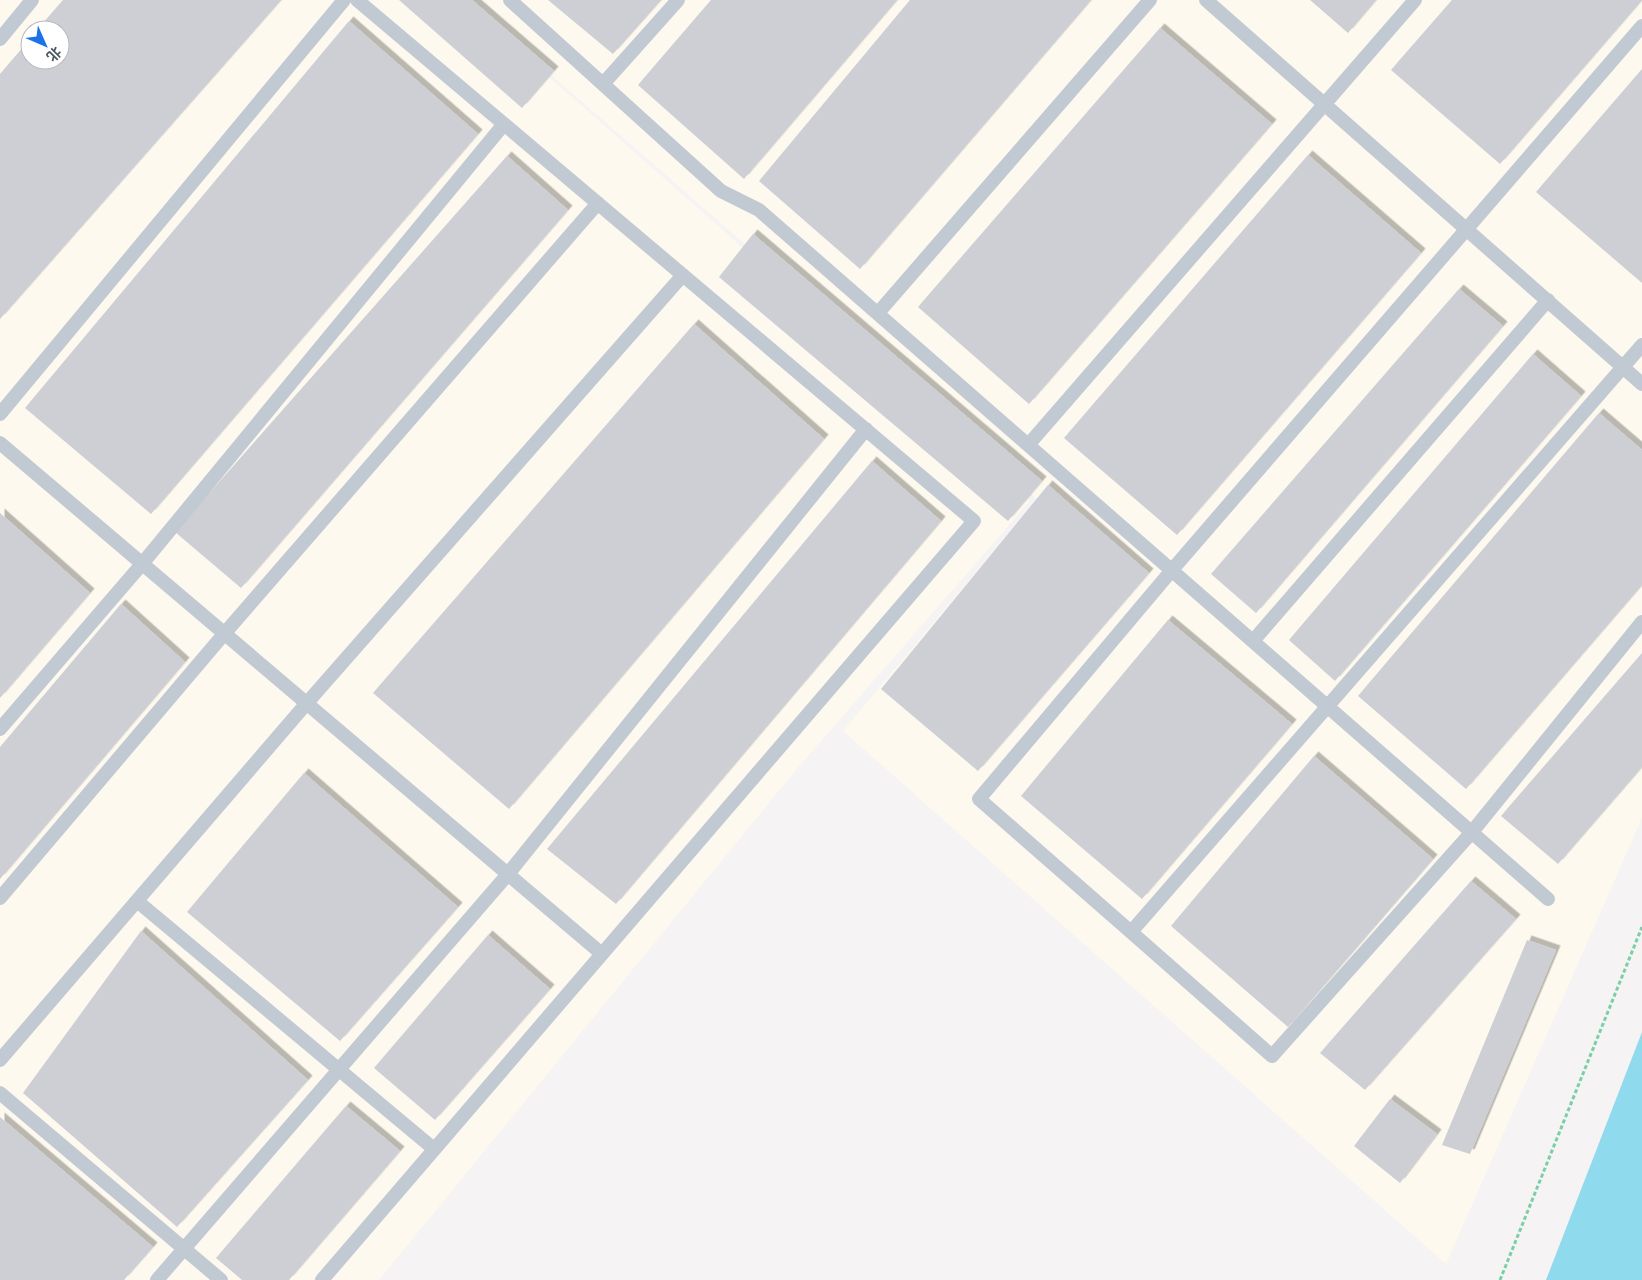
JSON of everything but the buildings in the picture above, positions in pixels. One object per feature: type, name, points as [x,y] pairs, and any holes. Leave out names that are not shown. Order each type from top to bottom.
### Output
[{"type":"lane","points":[[0,39],[32,0]]},
{"type":"lane","points":[[0,414],[344,0]]},
{"type":"lane","points":[[322,1280],[974,520],[357,0]]},
{"type":"lane","points":[[603,84],[678,0]]},
{"type":"lane","points":[[878,312],[1150,0]]},
{"type":"lane","points":[[1206,0],[1642,384]]},
{"type":"lane","points":[[1029,444],[1415,0]]},
{"type":"lane","points":[[514,1],[721,191],[759,210],[1548,899]]},
{"type":"lane","points":[[1642,26],[1172,570],[979,799],[1272,1056],[1472,832],[1642,622]]},
{"type":"lane","points":[[0,729],[142,564],[504,124]]},
{"type":"lane","points":[[0,898],[224,634],[598,203]]},
{"type":"lane","points":[[0,1060],[306,704],[683,274]]},
{"type":"lane","points":[[1253,641],[1548,300]]},
{"type":"lane","points":[[1132,932],[1642,345]]},
{"type":"lane","points":[[157,1280],[508,874],[866,428]]},
{"type":"lane","points":[[0,443],[602,954]]},
{"type":"lane","points":[[136,901],[434,1149]]},
{"type":"lane","points":[[0,1093],[221,1280]]},
{"type":"path","points":[[1500,1280],[1642,927]]},
{"type":"shaded area","points":[[0,0],[462,0],[1030,501],[795,771],[379,1280],[0,1280]]},
{"type":"shaded area","points":[[465,0],[1642,0],[1642,818],[1446,1264],[843,731],[1037,499]]},
{"type":"water","points":[[1642,1032],[1642,1280],[1546,1280]]}]
